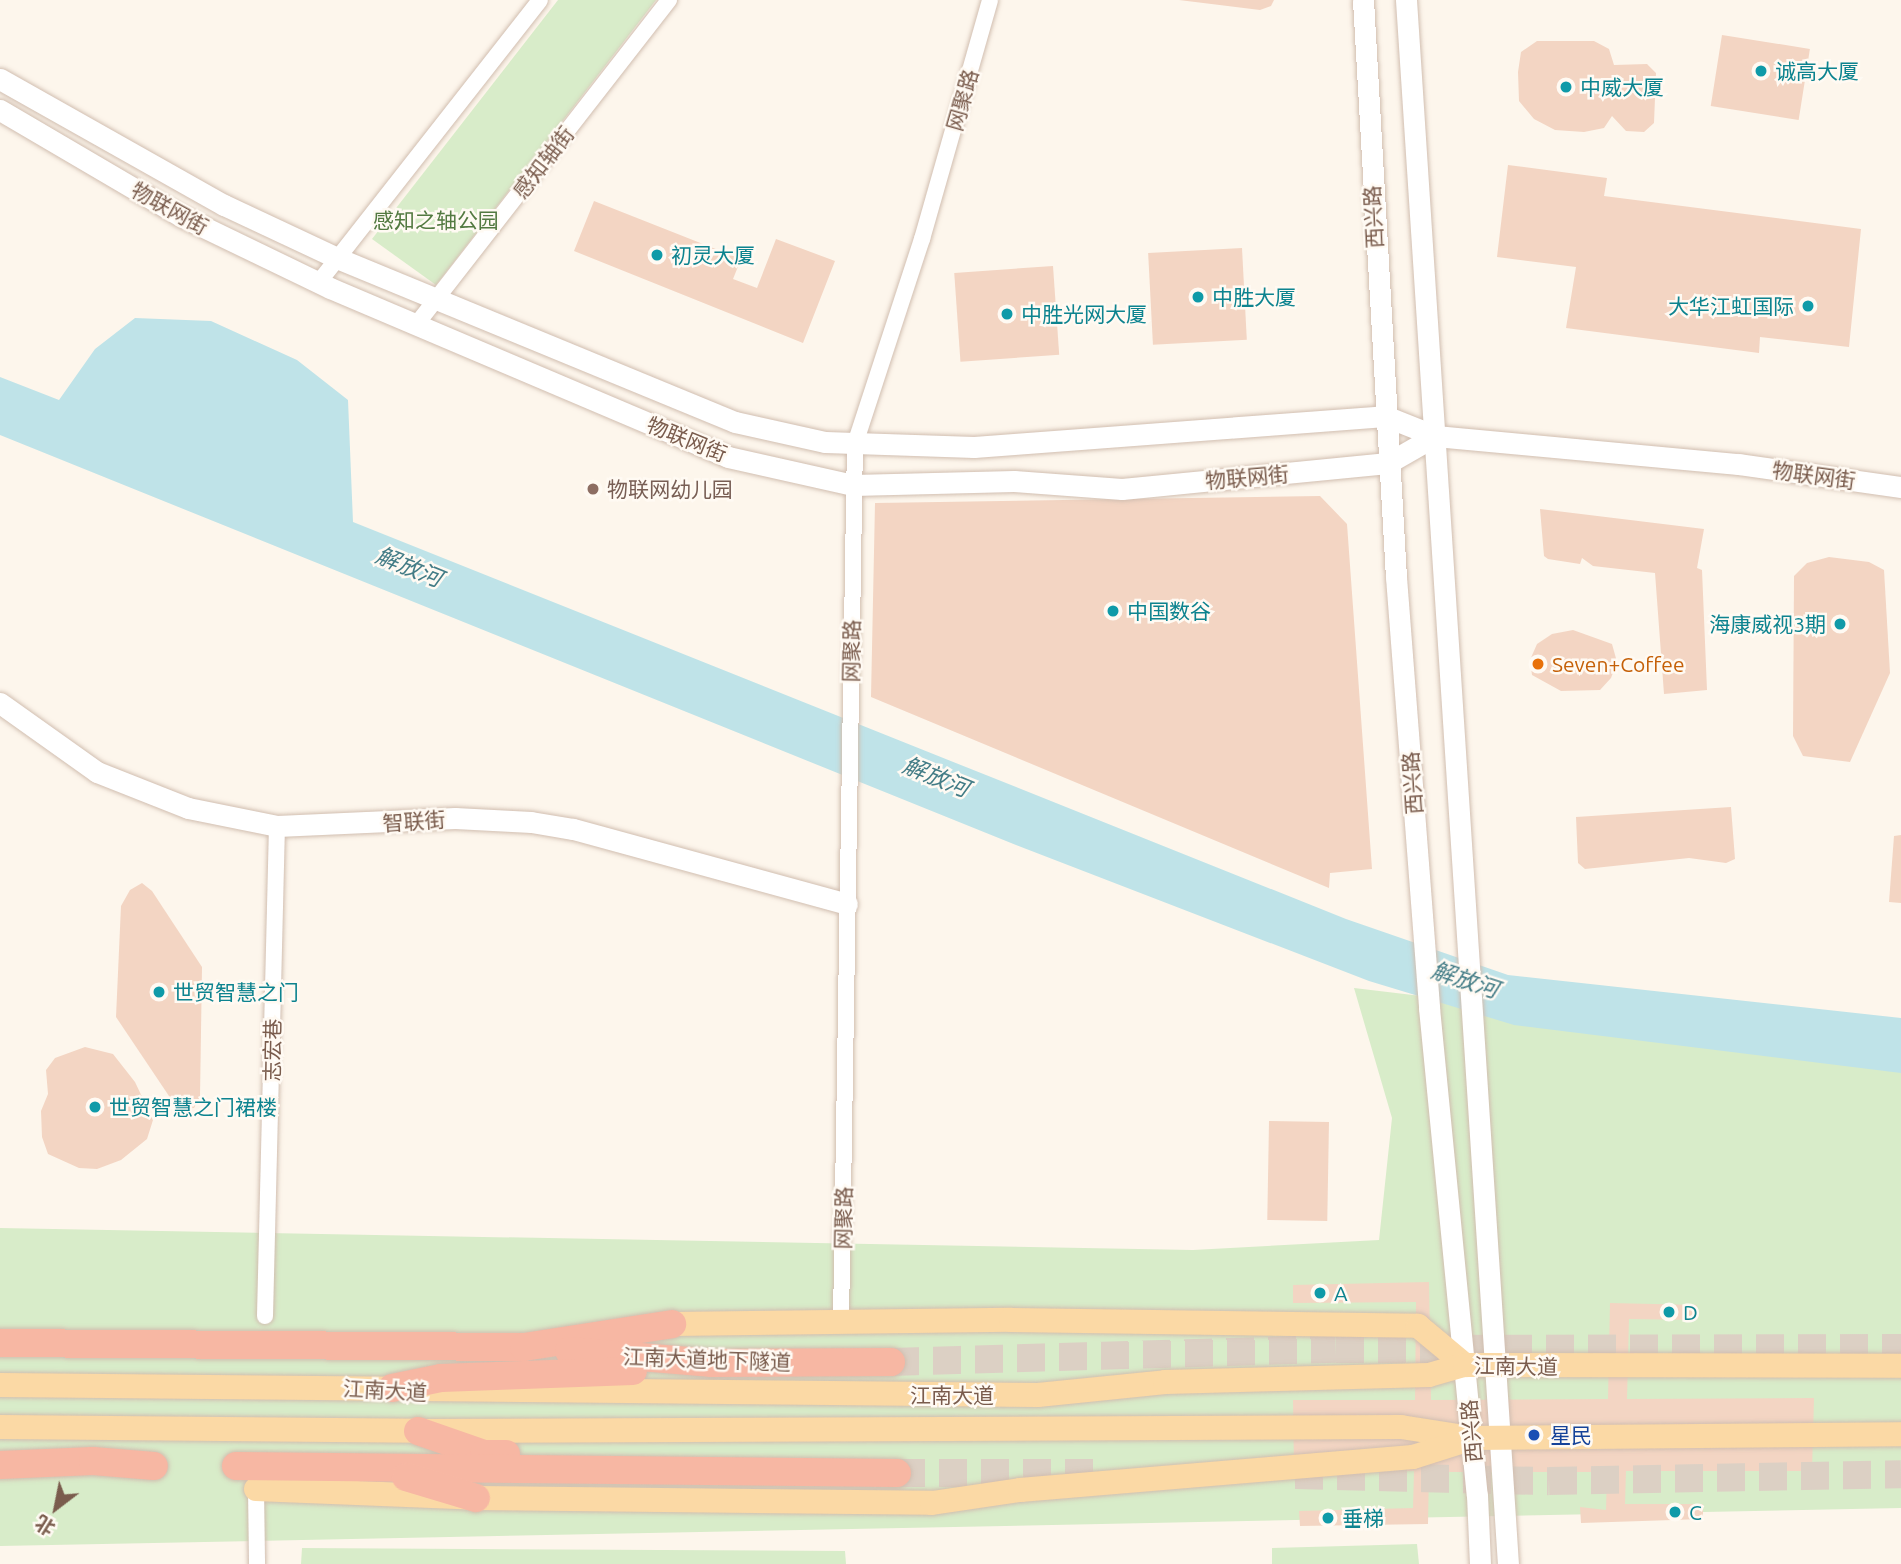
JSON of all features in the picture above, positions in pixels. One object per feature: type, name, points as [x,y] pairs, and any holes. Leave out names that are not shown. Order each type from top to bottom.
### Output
[{"type":"highway","points":[[0,1343],[524,1347],[672,1324]]},
{"type":"highway","name":"江南大道地下隧道","points":[[524,1347],[712,1363],[891,1362]]},
{"type":"highway","points":[[392,1388],[441,1378],[668,1370],[712,1363]]},
{"type":"highway","points":[[236,1466],[896,1466],[484,1454],[418,1432]]},
{"type":"highway","points":[[0,1465],[93,1461],[154,1466]]},
{"type":"highway","points":[[373,1468],[475,1498]]},
{"type":"main road","points":[[672,1324],[841,1322],[1418,1326],[1465,1365]]},
{"type":"main road","name":"江南大道","points":[[0,1385],[392,1388],[440,1392],[1038,1395],[1165,1382],[1429,1375],[1465,1365],[1901,1366]]},
{"type":"main road","points":[[0,1427],[9,1403],[33,1385]]},
{"type":"main road","name":"江南大道","points":[[0,1427],[418,1432],[1401,1427],[1471,1438],[1901,1434]]},
{"type":"main road","points":[[257,1489],[475,1498],[932,1503],[1020,1490],[1413,1457],[1471,1438]]},
{"type":"street","points":[[319,282],[540,0]]},
{"type":"street","name":"感知轴街","points":[[416,325],[669,0]]},
{"type":"street","name":"网聚路","points":[[841,1322],[855,444],[922,239],[990,0]]},
{"type":"street","name":"西兴路","points":[[1363,0],[1388,463],[1429,1009],[1465,1365],[1479,1564]]},
{"type":"street","name":"西兴路","points":[[1406,0],[1465,950],[1499,1367],[1498,1438],[1508,1564]]},
{"type":"street","name":"物联网街","points":[[0,79],[224,205],[337,258],[435,301],[735,422],[825,442],[974,447],[1385,416],[1435,436],[1739,464],[1901,487]]},
{"type":"street","name":"物联网街","points":[[0,110],[181,216],[319,282],[727,457],[853,485],[1014,481],[1122,489],[1388,463],[1435,436]]},
{"type":"street","name":"智联街","points":[[0,703],[64,751],[133,788],[188,808],[277,826],[455,818],[531,822],[573,829],[847,904]]},
{"type":"street","name":"志宏巷","points":[[265,1316],[277,826]]},
{"type":"street","points":[[257,1489],[257,1564]]},
{"type":"green space","name":"感知之轴公园","points":[[558,0],[656,0],[436,285],[372,239]]},
{"type":"green space","points":[[1354,988],[1901,1053],[1901,1508],[0,1546],[0,1228],[1193,1250],[1379,1240],[1392,1118]]},
{"type":"green space","points":[[1417,1544],[1419,1564],[1272,1564],[1272,1548]]},
{"type":"green space","points":[[302,1548],[845,1551],[846,1564],[301,1564]]},
{"type":"water","name":"解放河","points":[[135,318],[211,321],[297,360],[348,400],[353,522],[1346,919],[1508,975],[1901,1018],[1901,1073],[1514,1025],[1369,981],[1016,845],[0,435],[0,377],[59,400],[95,349]]},
{"type":"building","points":[[1179,0],[1274,0],[1271,6],[1260,10]]},
{"type":"building","name":"诚高大厦","points":[[1722,35],[1810,49],[1799,120],[1711,106]]},
{"type":"building","name":"中威大厦","points":[[1537,41],[1594,41],[1609,49],[1614,65],[1647,64],[1656,73],[1654,123],[1644,132],[1626,131],[1612,116],[1604,128],[1584,132],[1555,130],[1534,119],[1519,101],[1518,72],[1521,52]]},
{"type":"building","points":[[1508,165],[1607,178],[1604,196],[1861,229],[1849,347],[1760,337],[1759,353],[1566,328],[1576,267],[1497,257]]},
{"type":"building","points":[[594,201],[741,259],[733,279],[757,288],[776,239],[835,261],[803,343],[574,251]]},
{"type":"building","name":"中胜大厦","points":[[1242,248],[1247,340],[1153,345],[1148,253]]},
{"type":"building","name":"中胜光网大厦","points":[[1053,266],[1059,355],[960,362],[954,273]]},
{"type":"building","name":"中国数谷","points":[[1320,496],[1347,524],[1372,869],[1330,873],[1329,888],[871,697],[875,503]]},
{"type":"building","points":[[1540,509],[1704,529],[1697,568],[1702,570],[1707,690],[1664,694],[1655,573],[1593,566],[1582,558],[1580,564],[1548,559],[1544,556]]},
{"type":"building","name":"海康威视3期","points":[[1829,557],[1869,562],[1884,570],[1890,673],[1850,762],[1803,756],[1793,736],[1794,576],[1807,563]]},
{"type":"building","points":[[1573,630],[1612,644],[1617,662],[1611,678],[1600,690],[1561,691],[1532,675],[1530,660],[1537,644],[1552,634]]},
{"type":"building","points":[[1731,807],[1735,859],[1726,863],[1689,858],[1585,869],[1578,863],[1576,817]]},
{"type":"building","points":[[1901,835],[1901,903],[1889,902],[1894,836]]},
{"type":"building","name":"世贸智慧之门","points":[[142,883],[152,891],[202,967],[200,1097],[194,1108],[182,1109],[175,1105],[116,1017],[121,906],[130,890]]},
{"type":"building","name":"世贸智慧之门裙楼","points":[[85,1047],[113,1054],[135,1082],[153,1120],[147,1139],[121,1160],[97,1169],[79,1168],[48,1154],[42,1137],[41,1111],[48,1094],[46,1070],[55,1058]]},
{"type":"building","points":[[1269,1121],[1329,1122],[1327,1221],[1267,1220]]},
{"type":"building","name":"星民","points":[[1429,1282],[1431,1400],[1608,1399],[1610,1303],[1697,1305],[1697,1320],[1629,1319],[1627,1399],[1814,1398],[1812,1471],[1626,1471],[1625,1504],[1703,1504],[1703,1519],[1581,1523],[1580,1507],[1606,1510],[1607,1472],[1429,1472],[1428,1524],[1300,1526],[1299,1511],[1413,1508],[1414,1471],[1294,1471],[1293,1400],[1415,1400],[1416,1302],[1293,1303],[1293,1285]]},
{"type":"tunnel","points":[[891,1362],[1336,1349],[1901,1348]]},
{"type":"tunnel","points":[[897,1473],[1094,1473]]},
{"type":"tunnel","points":[[1295,1475],[1549,1481],[1901,1474]]},
{"type":"place","name":"诚高大厦","points":[[1761,71]]},
{"type":"place","name":"中威大厦","points":[[1566,87]]},
{"type":"place","name":"初灵大厦","points":[[657,255]]},
{"type":"place","name":"中胜大厦","points":[[1198,297]]},
{"type":"place","name":"大华江虹国际","points":[[1808,306]]},
{"type":"place","name":"中胜光网大厦","points":[[1007,314]]},
{"type":"place","name":"物联网幼儿园","points":[[593,489]]},
{"type":"place","name":"中国数谷","points":[[1113,611]]},
{"type":"place","name":"海康威视3期","points":[[1840,624]]},
{"type":"place","name":"Seven+Coffee","points":[[1538,664]]},
{"type":"place","name":"世贸智慧之门","points":[[159,992]]},
{"type":"place","name":"世贸智慧之门裙楼","points":[[95,1107]]},
{"type":"place","name":"A","points":[[1320,1293]]},
{"type":"place","name":"D","points":[[1669,1312]]},
{"type":"place","name":"星民","points":[[1534,1435]]},
{"type":"place","name":"C","points":[[1675,1512]]},
{"type":"place","name":"垂梯","points":[[1328,1518]]}]
